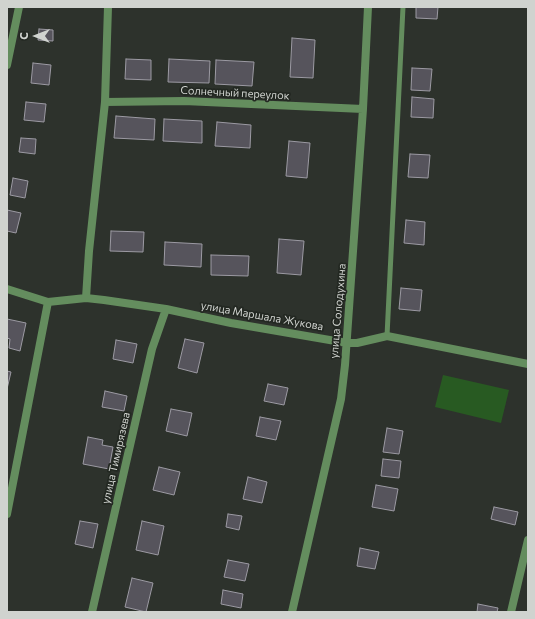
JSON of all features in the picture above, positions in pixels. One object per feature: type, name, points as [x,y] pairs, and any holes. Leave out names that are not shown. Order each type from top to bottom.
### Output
[{"type":"street","points":[[7,65],[19,7]]},
{"type":"street","points":[[86,298],[89,251],[105,102],[108,7]]},
{"type":"street","name":"улица Солодухина","points":[[292,612],[341,399],[347,343],[363,109],[368,7]]},
{"type":"street","name":"Солнечный переулок","points":[[105,102],[184,101],[363,109]]},
{"type":"street","name":"улица Маршала Жукова","points":[[7,289],[48,302],[86,298],[166,310],[347,343],[357,343],[387,336],[528,364]]},
{"type":"street","points":[[7,514],[48,302]]},
{"type":"street","name":"улица Тимирязева","points":[[92,612],[152,349],[166,310]]},
{"type":"street","points":[[511,612],[528,540]]},
{"type":"lane","points":[[387,336],[403,7]]},
{"type":"green space","points":[[443,375],[509,390],[501,423],[435,407]]},
{"type":"building","points":[[416,7],[438,7],[437,19],[416,18]]},
{"type":"building","points":[[39,29],[53,30],[53,41],[38,40]]},
{"type":"building","points":[[292,38],[315,40],[313,78],[290,77]]},
{"type":"building","points":[[126,59],[151,60],[151,80],[125,79]]},
{"type":"building","points":[[169,59],[210,61],[209,83],[168,82]]},
{"type":"building","points":[[216,60],[254,62],[252,86],[215,84]]},
{"type":"building","points":[[33,63],[51,65],[49,85],[31,83]]},
{"type":"building","points":[[412,68],[432,69],[430,91],[411,90]]},
{"type":"building","points":[[412,97],[434,99],[433,118],[411,117]]},
{"type":"building","points":[[26,102],[46,104],[44,122],[24,120]]},
{"type":"building","points":[[116,116],[155,119],[154,140],[114,138]]},
{"type":"building","points":[[164,119],[202,121],[202,143],[163,141]]},
{"type":"building","points":[[217,122],[251,125],[250,148],[215,146]]},
{"type":"building","points":[[21,138],[36,139],[35,154],[19,152]]},
{"type":"building","points":[[289,141],[310,143],[307,178],[286,176]]},
{"type":"building","points":[[410,154],[430,155],[428,178],[408,177]]},
{"type":"building","points":[[13,178],[28,181],[25,198],[10,195]]},
{"type":"building","points":[[7,210],[21,213],[16,233],[7,231]]},
{"type":"building","points":[[406,220],[425,222],[424,245],[404,243]]},
{"type":"building","points":[[111,231],[144,232],[143,252],[110,251]]},
{"type":"building","points":[[279,239],[304,241],[301,275],[277,273]]},
{"type":"building","points":[[165,242],[202,244],[201,267],[164,265]]},
{"type":"building","points":[[211,255],[249,256],[248,276],[211,275]]},
{"type":"building","points":[[401,288],[422,290],[420,311],[399,309]]},
{"type":"building","points":[[7,319],[26,323],[20,351],[9,348],[10,339],[7,338]]},
{"type":"building","points":[[185,339],[204,343],[197,373],[178,368]]},
{"type":"building","points":[[116,340],[137,344],[133,363],[113,359]]},
{"type":"building","points":[[7,371],[11,372],[7,389]]},
{"type":"building","points":[[268,384],[288,388],[284,405],[264,401]]},
{"type":"building","points":[[105,391],[127,396],[124,411],[102,407]]},
{"type":"building","points":[[171,409],[192,413],[187,436],[166,431]]},
{"type":"building","points":[[260,417],[281,421],[276,440],[256,436]]},
{"type":"building","points":[[387,428],[403,431],[399,454],[383,452]]},
{"type":"building","points":[[88,437],[103,440],[102,445],[113,447],[109,469],[83,464]]},
{"type":"building","points":[[383,459],[401,461],[399,478],[381,476]]},
{"type":"building","points":[[159,467],[180,472],[174,495],[153,490]]},
{"type":"building","points":[[248,477],[267,482],[262,503],[243,499]]},
{"type":"building","points":[[376,485],[398,489],[394,511],[372,507]]},
{"type":"building","points":[[494,507],[518,512],[515,525],[491,519]]},
{"type":"building","points":[[228,514],[242,516],[239,530],[226,527]]},
{"type":"building","points":[[80,521],[98,524],[93,548],[75,544]]},
{"type":"building","points":[[142,521],[164,526],[158,555],[136,550]]},
{"type":"building","points":[[360,548],[379,552],[375,569],[357,566]]},
{"type":"building","points":[[228,560],[249,564],[245,581],[224,577]]},
{"type":"building","points":[[132,578],[153,583],[146,612],[125,607]]},
{"type":"building","points":[[223,590],[243,594],[241,608],[221,604]]},
{"type":"building","points":[[478,604],[498,608],[497,612],[477,612]]}]
